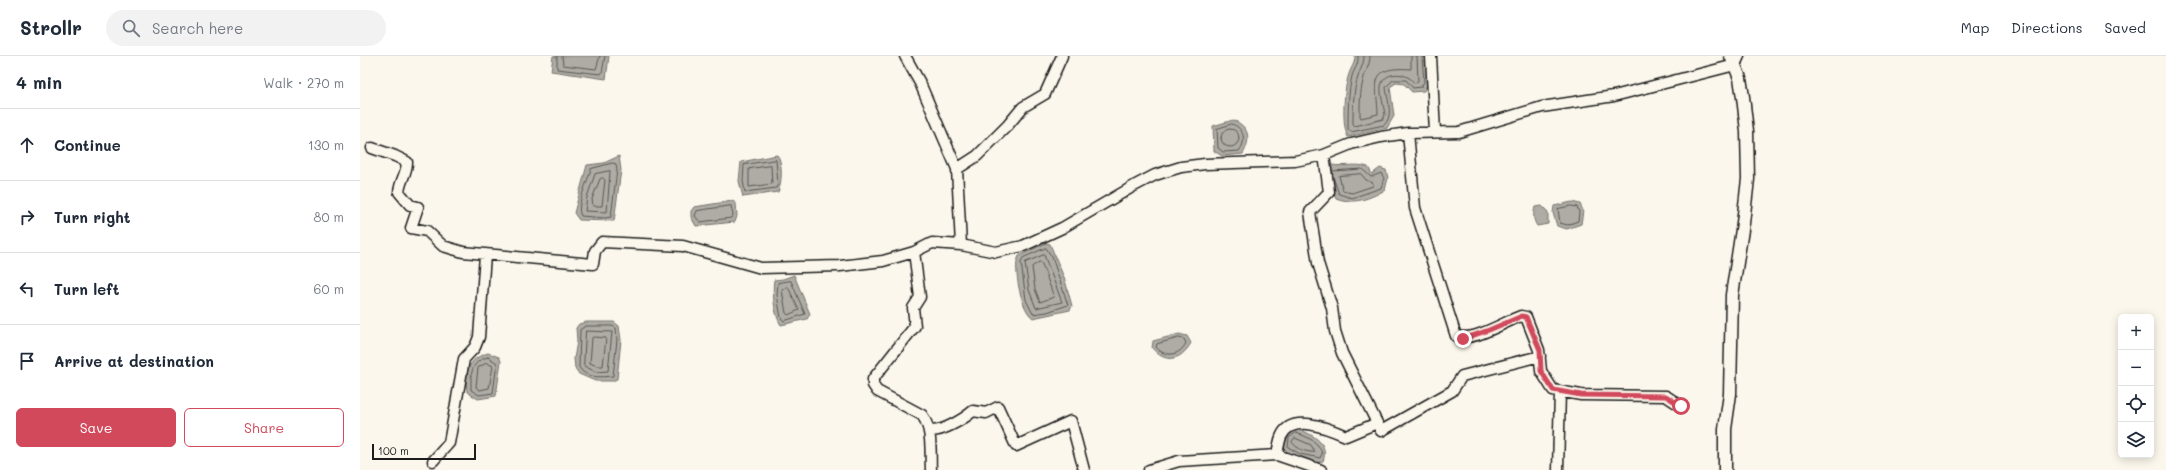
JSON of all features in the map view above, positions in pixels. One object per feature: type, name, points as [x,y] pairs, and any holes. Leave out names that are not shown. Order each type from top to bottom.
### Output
[{"type":"main road","points":[[1725,470],[1725,429],[1730,394],[1732,295],[1748,179],[1745,111],[1740,78],[1735,59]]},
{"type":"street","points":[[905,56],[920,83],[957,169],[961,245]]},
{"type":"street","points":[[957,169],[977,156],[1008,125],[1023,107],[1046,94],[1062,56]]},
{"type":"street","points":[[1431,56],[1435,132]]},
{"type":"street","points":[[372,148],[407,162],[405,172],[400,181],[399,192],[410,205],[418,207],[411,228],[428,231],[443,246],[485,255],[594,264],[595,251],[602,242],[683,246],[761,268],[840,266],[883,261],[914,252],[932,243],[950,243],[996,252],[1023,246],[1062,228],[1155,175],[1181,167],[1205,164],[1295,161],[1324,155],[1351,144],[1408,133],[1459,132],[1542,107],[1614,96],[1735,59]]},
{"type":"street","points":[[1408,133],[1415,208],[1456,336],[1463,339],[1522,316],[1526,317],[1540,350],[1541,371],[1553,390],[1581,395],[1666,396],[1681,406]]},
{"type":"street","points":[[1324,155],[1329,192],[1310,212],[1317,257],[1332,308],[1335,331],[1342,353],[1377,422],[1380,431],[1452,391],[1462,376],[1540,356]]},
{"type":"street","points":[[914,252],[920,297],[913,308],[915,326],[873,379],[872,386],[877,391],[922,415],[929,430],[931,470]]},
{"type":"street","points":[[434,461],[449,443],[464,359],[475,347],[479,337],[485,255]]},
{"type":"street","points":[[1558,470],[1560,391]]},
{"type":"street","points":[[929,430],[933,432],[943,428],[961,420],[973,411],[986,413],[998,407],[1016,446],[1071,421],[1084,470]]},
{"type":"street","points":[[1277,455],[1281,436],[1286,430],[1297,424],[1320,425],[1346,436],[1377,422]]},
{"type":"street","points":[[1149,470],[1179,461],[1277,455],[1321,470]]},
{"type":"water","points":[[553,56],[609,56],[606,79],[551,71]]},
{"type":"water","points":[[1355,56],[1426,56],[1428,83],[1424,91],[1412,92],[1404,84],[1396,83],[1390,87],[1394,116],[1387,128],[1348,137],[1344,124],[1345,96],[1347,80]]},
{"type":"water","points":[[1233,120],[1243,126],[1246,130],[1248,138],[1246,149],[1243,154],[1222,156],[1214,151],[1213,126]]},
{"type":"water","points":[[777,155],[780,162],[781,173],[778,192],[743,197],[739,181],[741,162]]},
{"type":"water","points":[[619,156],[621,170],[614,221],[579,220],[574,213],[587,165],[604,163]]},
{"type":"water","points":[[1332,165],[1364,166],[1368,167],[1372,174],[1380,168],[1386,170],[1388,178],[1385,190],[1373,196],[1355,201],[1336,198],[1330,184],[1328,167]]},
{"type":"water","points":[[732,201],[736,203],[737,216],[735,222],[696,226],[691,217],[691,211],[694,207]]},
{"type":"water","points":[[1572,202],[1580,204],[1583,211],[1581,224],[1567,229],[1557,226],[1553,213],[1554,206]]},
{"type":"water","points":[[1542,206],[1548,212],[1548,224],[1537,226],[1534,219],[1534,210],[1535,207]]},
{"type":"water","points":[[1046,243],[1050,244],[1065,280],[1072,306],[1070,310],[1033,318],[1025,308],[1022,300],[1018,283],[1017,261],[1019,256]]},
{"type":"water","points":[[794,275],[810,314],[807,319],[781,325],[774,303],[774,280],[783,279]]},
{"type":"water","points":[[586,322],[614,322],[619,326],[621,340],[617,379],[612,381],[595,381],[579,374],[575,368],[574,359],[577,341],[576,328],[579,324]]},
{"type":"water","points":[[1179,334],[1187,336],[1191,343],[1183,354],[1178,357],[1167,358],[1157,353],[1152,348],[1153,341]]},
{"type":"water","points":[[488,353],[499,357],[501,361],[496,396],[478,399],[467,392],[467,372],[469,367],[476,359]]},
{"type":"water","points":[[1296,428],[1308,433],[1318,440],[1324,449],[1323,461],[1314,463],[1308,462],[1292,455],[1284,449],[1286,437]]},
{"type":"route","points":[[1463,339],[1489,330],[1507,321],[1522,316],[1526,317],[1540,350],[1541,371],[1553,390],[1581,395],[1620,396],[1640,394],[1666,396],[1681,406]]}]
